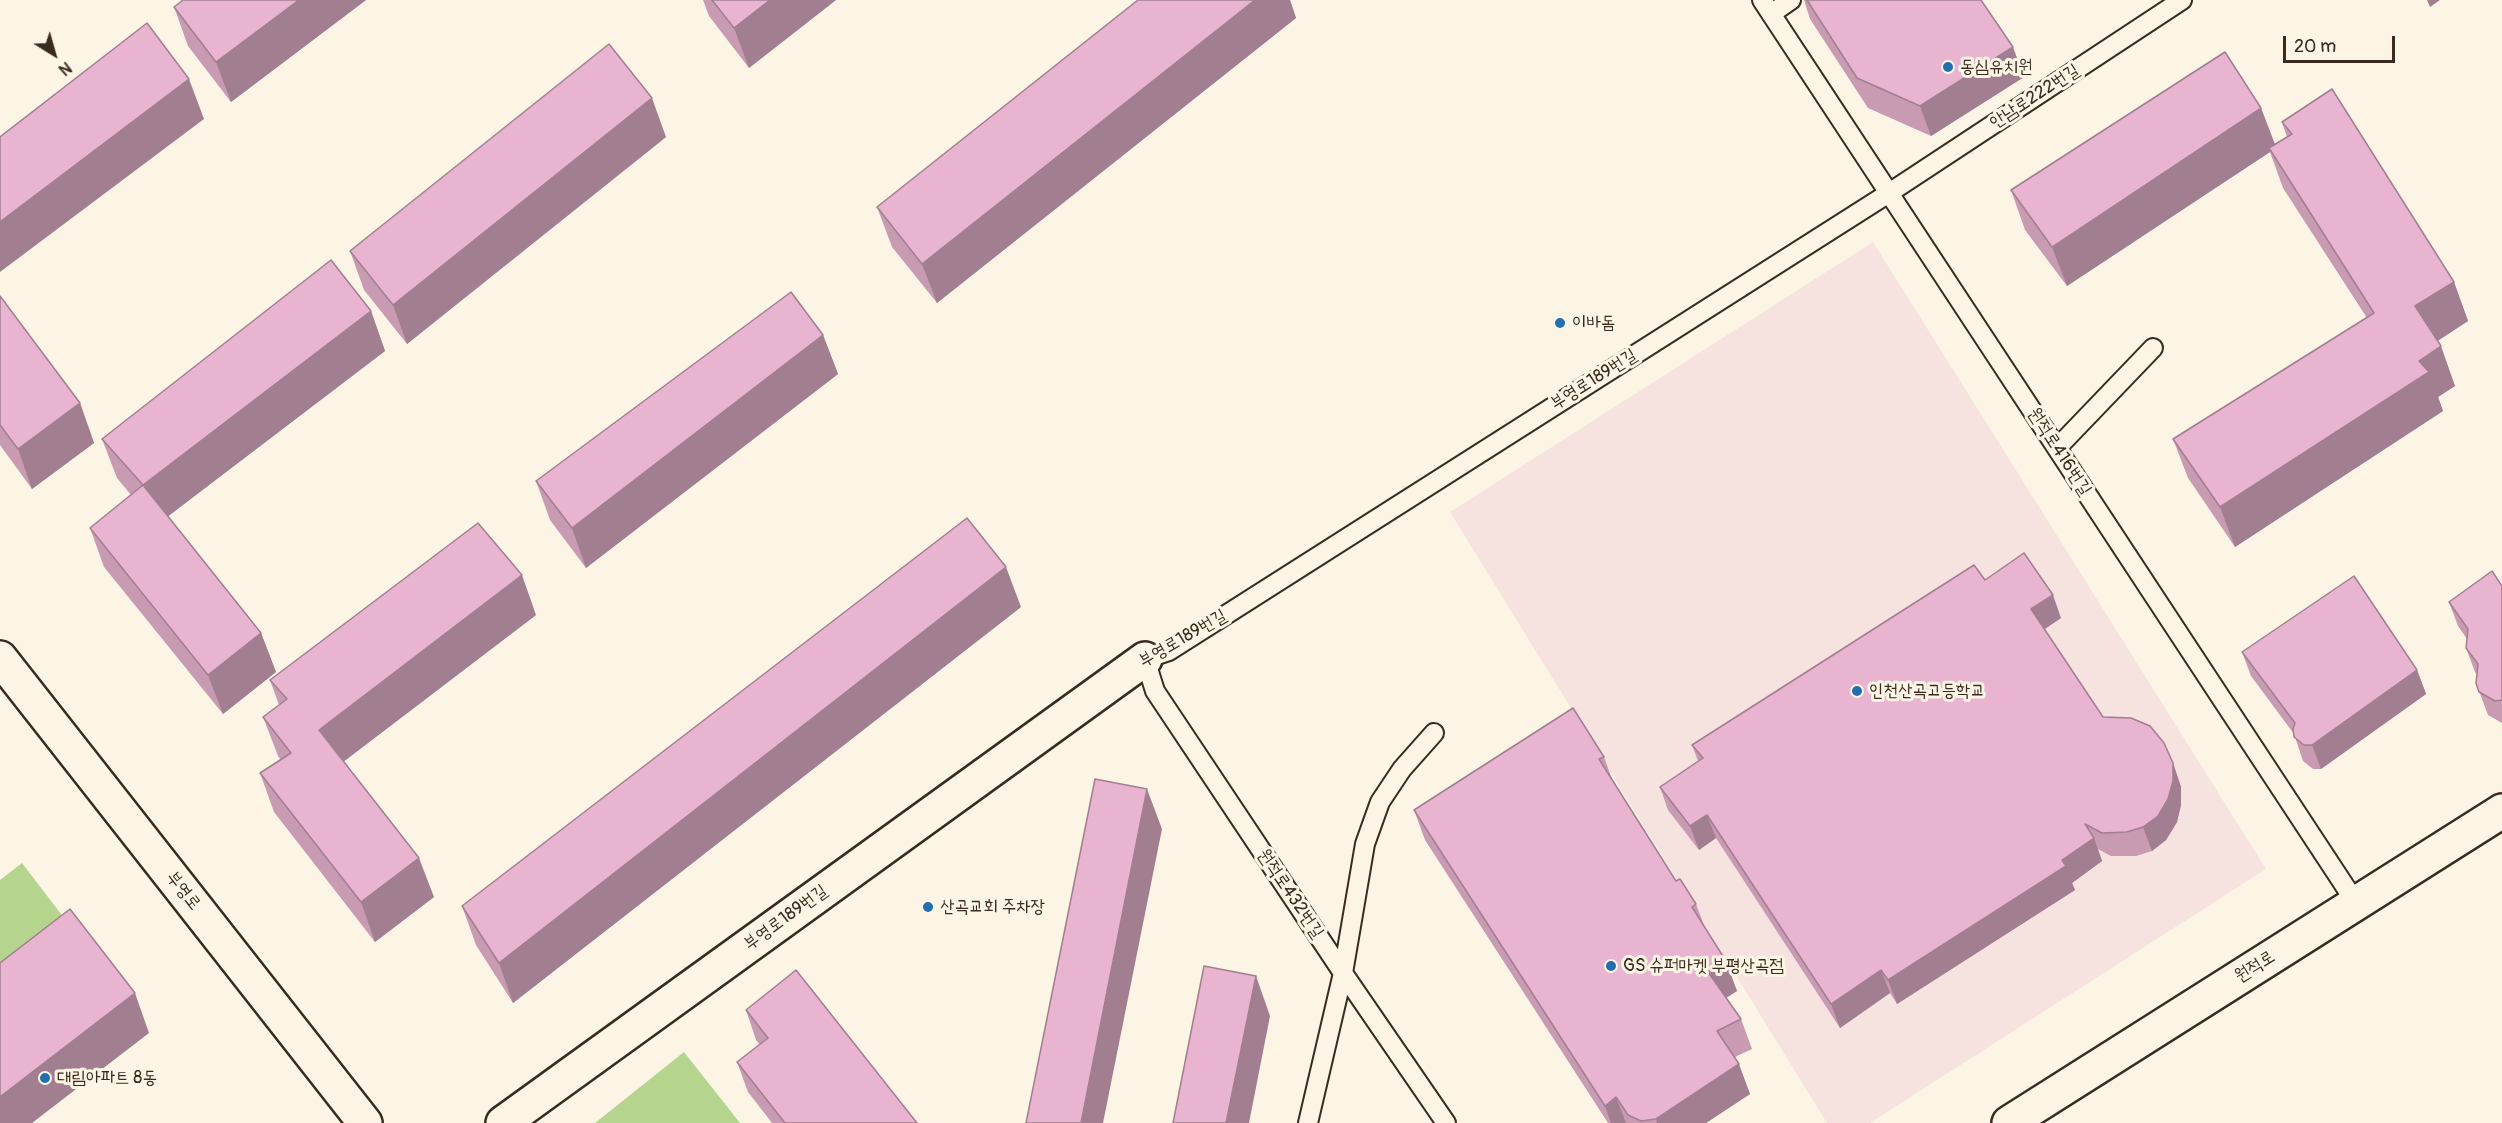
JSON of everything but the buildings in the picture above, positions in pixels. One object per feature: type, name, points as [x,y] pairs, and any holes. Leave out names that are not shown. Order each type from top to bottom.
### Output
[{"type":"street","name":"부영로","points":[[0,658],[365,1123]]},
{"type":"street","name":"부영로189번길","points":[[503,1123],[1145,659]]},
{"type":"street","name":"원적로","points":[[2015,1121],[2502,811]]},
{"type":"lane","points":[[1766,7],[1791,0]]},
{"type":"lane","name":"안남로222번길","points":[[1889,193],[2182,0]]},
{"type":"lane","name":"원적로416번길","points":[[1766,7],[2356,903]]},
{"type":"lane","name":"부영로189번길","points":[[1145,659],[1169,651],[1889,193]]},
{"type":"lane","points":[[2057,448],[2153,348]]},
{"type":"lane","name":"원적로432번길","points":[[1145,659],[1155,691],[1342,973],[1446,1123]]},
{"type":"lane","points":[[1308,1123],[1342,973],[1365,844],[1380,802],[1402,769],[1434,733]]},
{"type":"shaded area","name":"인천산곡고등학교","points":[[1873,242],[2266,869],[1870,1123],[1827,1123],[1450,512]]},
{"type":"green space","points":[[22,863],[74,931],[0,989],[0,880]]},
{"type":"green space","points":[[684,1052],[740,1123],[595,1123]]},
{"type":"place","name":"동심유치원","points":[[1948,67]]},
{"type":"place","name":"이바돔","points":[[1560,323]]},
{"type":"place","name":"인천산곡고등학교","points":[[1857,691]]},
{"type":"place","name":"산곡교회 주차장","points":[[928,907]]},
{"type":"place","name":"GS 슈퍼마켓 부평산곡점","points":[[1611,966]]},
{"type":"place","name":"대림아파트 8동","points":[[45,1078]]}]
